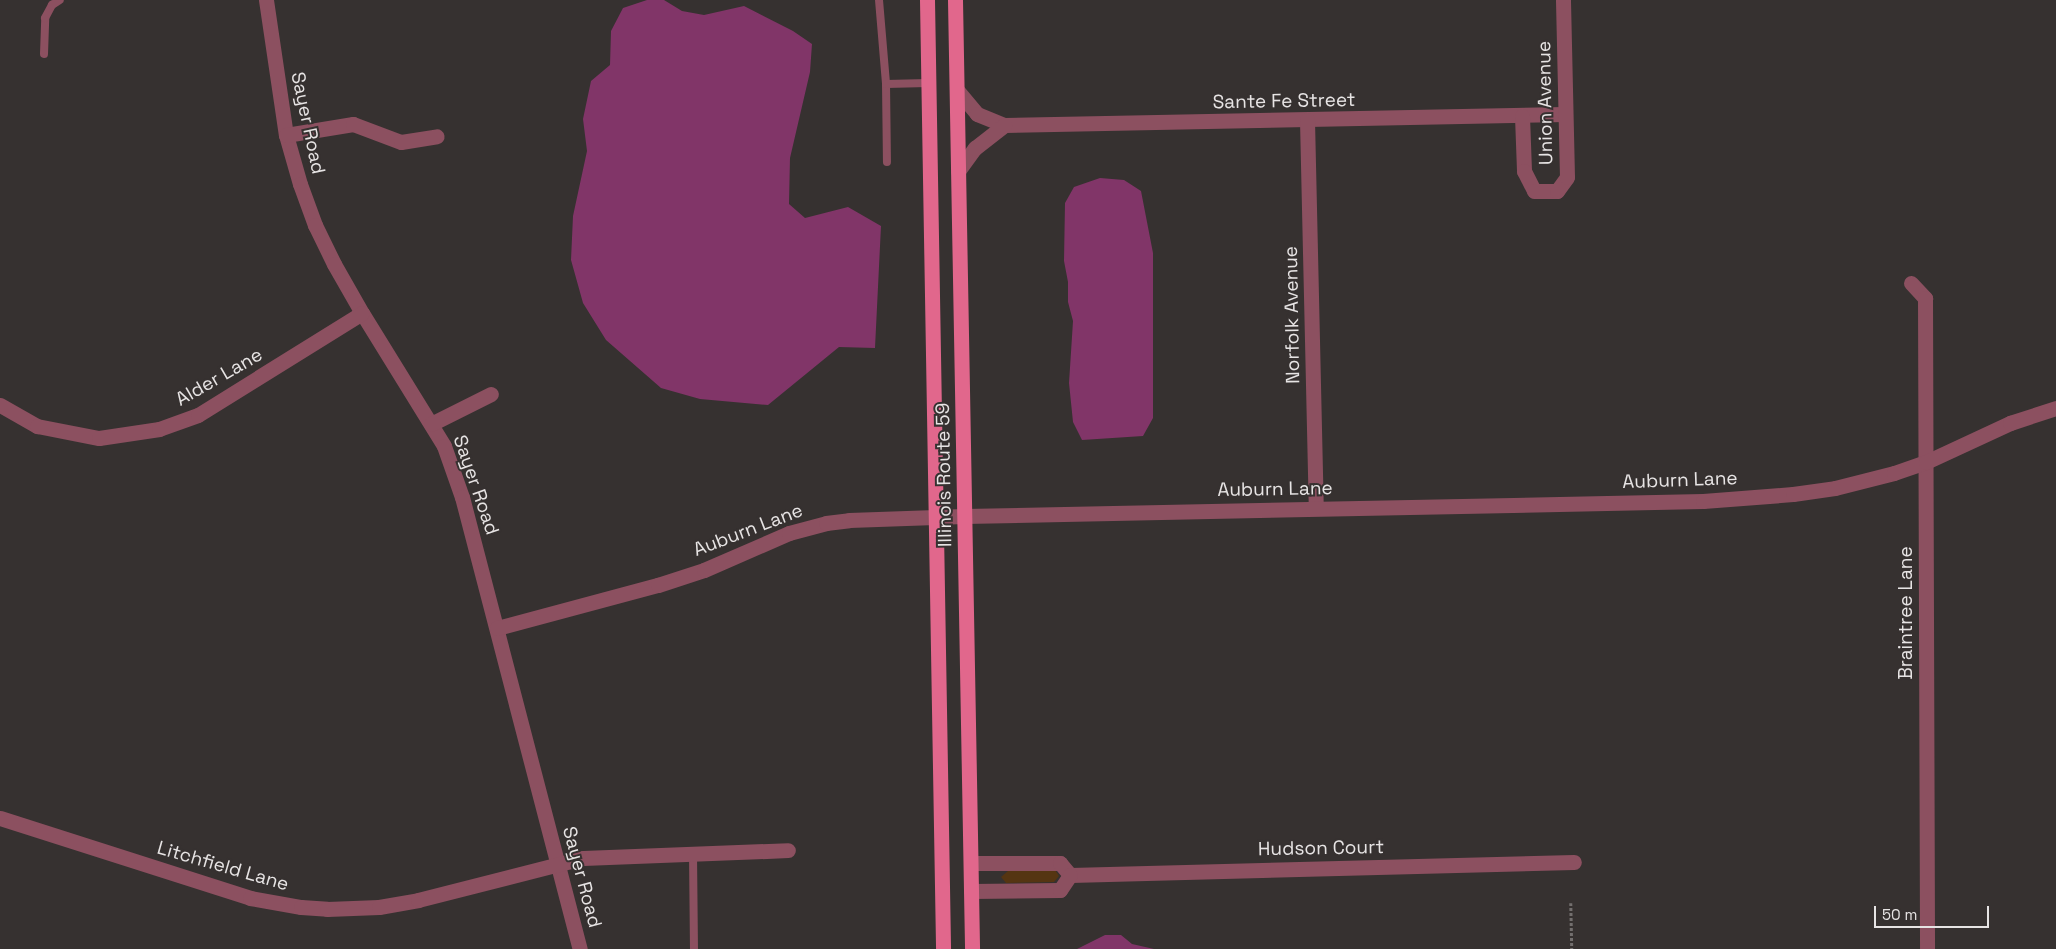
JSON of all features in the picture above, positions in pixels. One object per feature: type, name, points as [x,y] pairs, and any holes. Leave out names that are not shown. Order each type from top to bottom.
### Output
[{"type":"main road","name":"Illinois Route 59","points":[[927,0],[943,949]]},
{"type":"main road","name":"Illinois Route 59","points":[[955,0],[972,949]]},
{"type":"street","name":"Sayer Road","points":[[266,0],[286,135],[300,184],[315,225],[334,264],[362,313],[444,446],[462,497],[580,949]]},
{"type":"street","name":"Union Avenue","points":[[1522,116],[1524,171],[1534,191],[1557,191],[1567,177],[1563,0]]},
{"type":"street","name":"Sante Fe Street","points":[[957,90],[977,114],[1004,125],[1565,114]]},
{"type":"street","name":"Norfolk Avenue","points":[[1307,120],[1316,508]]},
{"type":"street","points":[[286,135],[353,124],[401,142],[437,136]]},
{"type":"street","points":[[958,171],[975,148],[1004,125]]},
{"type":"street","name":"Braintree Lane","points":[[1911,284],[1926,298],[1927,949]]},
{"type":"street","name":"Alder Lane","points":[[0,406],[37,426],[99,438],[166,428],[198,415],[362,313]]},
{"type":"street","points":[[432,424],[491,394]]},
{"type":"street","name":"Auburn Lane","points":[[496,628],[658,585],[704,570],[789,533],[812,526],[849,520],[936,516],[1748,498],[1836,488],[1894,473],[1926,462],[2010,423],[2056,408]]},
{"type":"street","name":"Litchfield Lane","points":[[0,818],[250,898],[301,907],[356,909],[418,900],[583,858],[788,850]]},
{"type":"street","name":"Hudson Court","points":[[1070,874],[1574,862]]},
{"type":"street","points":[[971,863],[1060,863],[1070,874],[1060,890],[971,891]]},
{"type":"lane","points":[[44,54],[45,18],[52,4],[60,0]]},
{"type":"lane","points":[[879,0],[886,84],[887,162]]},
{"type":"lane","points":[[886,84],[928,83]]},
{"type":"lane","points":[[693,854],[694,949]]},
{"type":"path","points":[[1571,903],[1572,949]]},
{"type":"shaded area","points":[[647,0],[664,0],[682,11],[704,15],[744,6],[793,31],[812,44],[810,72],[790,158],[789,204],[805,218],[848,207],[881,226],[875,348],[839,347],[768,405],[700,399],[661,388],[606,340],[583,303],[571,260],[573,216],[587,151],[583,119],[591,81],[610,65],[611,31],[623,8]]},
{"type":"shaded area","points":[[1100,178],[1124,180],[1141,191],[1153,253],[1153,418],[1143,436],[1082,440],[1073,422],[1069,383],[1073,321],[1068,302],[1068,282],[1064,261],[1065,203],[1074,187]]},
{"type":"shaded area","points":[[1055,870],[1059,876],[1054,882],[1006,883],[1001,877],[1008,871]]},
{"type":"shaded area","points":[[1105,935],[1121,935],[1132,944],[1154,949],[1077,949]]}]
